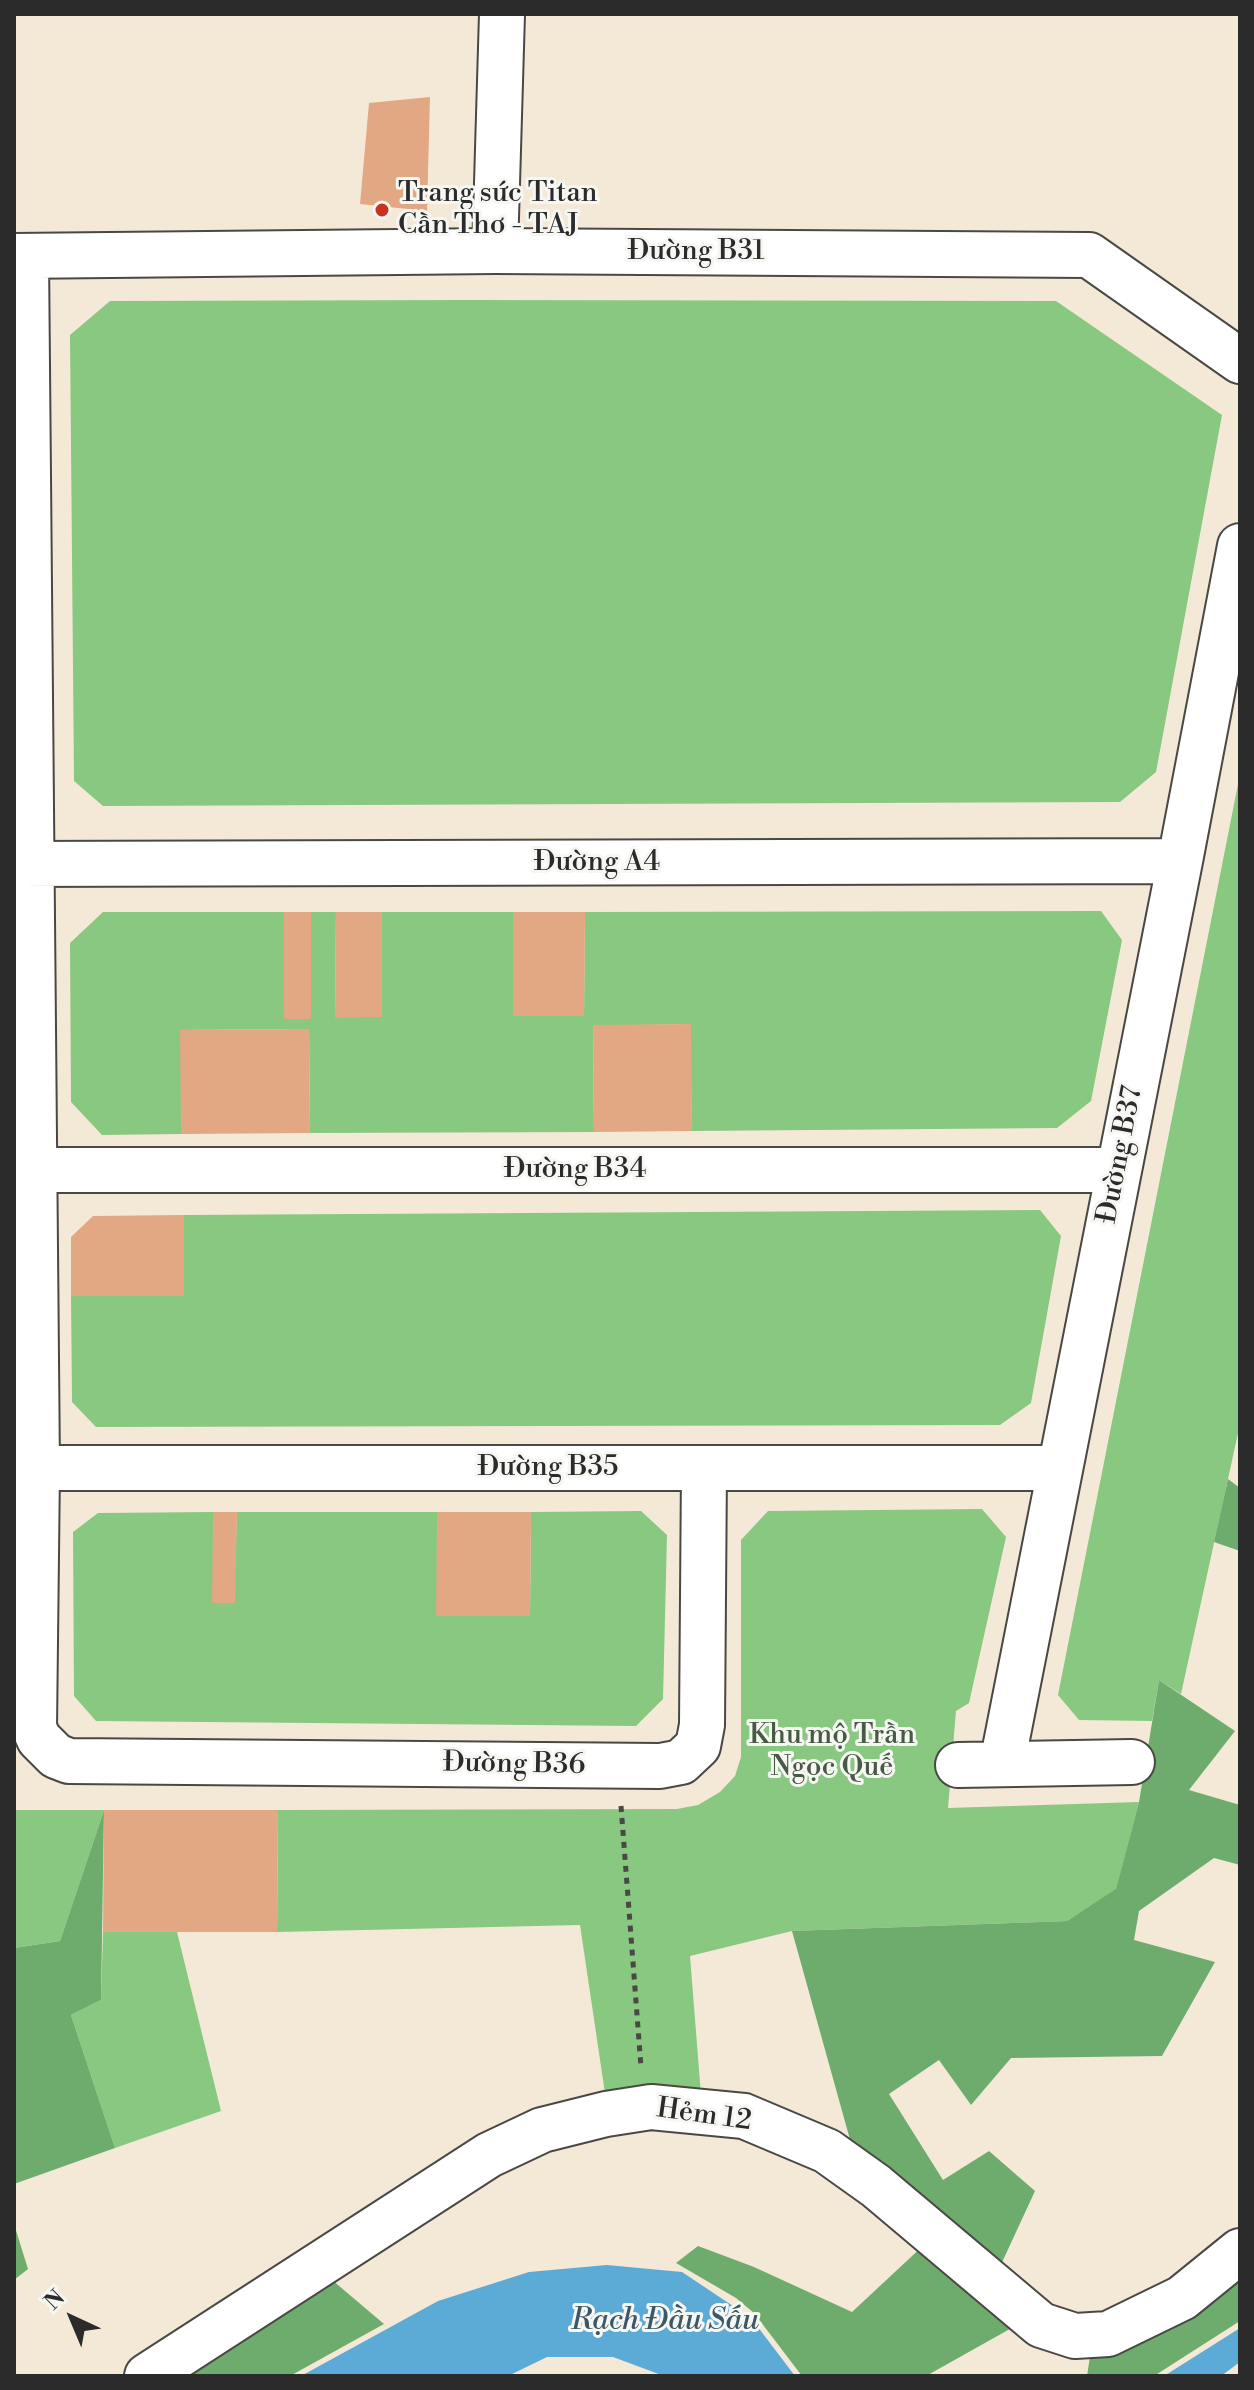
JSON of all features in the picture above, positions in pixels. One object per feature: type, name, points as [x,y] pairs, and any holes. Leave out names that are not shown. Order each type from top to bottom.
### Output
[{"type":"street","points":[[495,251],[502,14]]},
{"type":"street","name":"Đường B31","points":[[20,256],[495,251],[1089,255],[1240,361]]},
{"type":"street","points":[[20,256],[23,864],[33,1170],[37,1468]]},
{"type":"street","name":"Đường B37","points":[[1002,1764],[1240,546]]},
{"type":"street","name":"Đường A4","points":[[23,864],[1180,861]]},
{"type":"street","name":"Đường B34","points":[[33,1170],[1118,1170]]},
{"type":"street","name":"Đường B35","points":[[37,1468],[1059,1468]]},
{"type":"street","name":"Đường B36","points":[[37,1468],[34,1728],[39,1739],[56,1756],[69,1761],[619,1766],[660,1766],[681,1762],[698,1746],[702,1725],[704,1468]]},
{"type":"street","points":[[958,1765],[1132,1762]]},
{"type":"street","name":"Hẻm 12","points":[[147,2376],[489,2155],[542,2130],[645,2108],[744,2116],[827,2151],[876,2186],[1041,2325],[1075,2336],[1108,2334],[1182,2298],[1240,2251]]},
{"type":"path","points":[[619,1766],[621,1825],[645,2108]]},
{"type":"green space","points":[[110,301],[1056,301],[1222,415],[1156,772],[1120,802],[103,806],[74,781],[70,335]]},
{"type":"green space","points":[[1240,774],[1240,1424],[1181,1694],[1159,1680],[1152,1721],[1079,1720],[1058,1695]]},
{"type":"green space","points":[[1101,911],[1122,940],[1091,1101],[1057,1128],[692,1131],[690,1024],[593,1026],[594,1132],[310,1133],[309,1029],[181,1030],[181,1134],[102,1135],[71,1102],[70,943],[103,912],[284,912],[285,1019],[311,1019],[311,912],[336,912],[335,1017],[382,1017],[382,912],[513,912],[514,1016],[584,1015],[585,912]]},
{"type":"green space","points":[[1040,1210],[1061,1236],[1031,1403],[1000,1425],[96,1427],[72,1402],[71,1296],[184,1296],[184,1215]]},
{"type":"green space","points":[[1228,1479],[1240,1488],[1240,1551],[1214,1542]]},
{"type":"green space","name":"Khu mộ Trần Ngọc Quế","points":[[982,1509],[1006,1537],[969,1703],[956,1711],[948,1808],[1139,1802],[1116,1890],[1067,1921],[792,1931],[690,1956],[701,2095],[606,2100],[580,1925],[277,1932],[278,1810],[677,1809],[698,1805],[720,1792],[735,1776],[741,1757],[741,1540],[768,1511]]},
{"type":"green space","points":[[641,1511],[667,1535],[663,1699],[636,1726],[96,1721],[74,1696],[73,1532],[98,1513],[213,1512],[213,1603],[234,1603],[237,1512],[437,1512],[437,1615],[530,1615],[531,1512]]},
{"type":"green space","points":[[1159,1680],[1235,1731],[1189,1790],[1240,1805],[1240,1865],[1214,1858],[1139,1911],[1134,1940],[1215,1962],[1162,2056],[1011,2058],[971,2105],[939,2060],[889,2094],[943,2180],[989,2151],[1035,2191],[998,2271],[854,2154],[792,1931],[1067,1921],[1116,1889],[1139,1802]]},
{"type":"green space","points":[[14,1810],[104,1810],[60,1941],[14,1948]]},
{"type":"green space","points":[[104,1810],[101,2000],[71,2015],[115,2148],[14,2184],[14,1948],[60,1941]]},
{"type":"green space","points":[[103,1932],[177,1932],[221,2111],[115,2148],[71,2015],[101,2000]]},
{"type":"green space","points":[[14,2224],[28,2269],[14,2280]]},
{"type":"green space","points":[[926,2243],[1017,2325],[926,2376],[802,2376],[754,2313],[736,2298],[676,2263],[698,2246],[754,2267],[852,2312]]},
{"type":"green space","points":[[1240,2265],[1240,2321],[1154,2376],[1087,2376],[1091,2350]]},
{"type":"green space","points":[[325,2274],[384,2324],[290,2376],[165,2376]]},
{"type":"water","name":"Rạch Đầu Sấu","points":[[607,2265],[682,2272],[751,2318],[795,2376],[664,2376],[613,2357],[547,2357],[508,2376],[301,2376],[438,2301],[529,2272]]},
{"type":"water","points":[[1240,2328],[1240,2362],[1221,2376],[1164,2376]]},
{"type":"building","points":[[430,97],[427,211],[360,204],[369,103]]},
{"type":"building","points":[[284,912],[311,912],[311,1019],[284,1019]]},
{"type":"building","points":[[336,912],[382,912],[382,1017],[335,1018]]},
{"type":"building","points":[[513,912],[585,912],[584,1016],[513,1016]]},
{"type":"building","points":[[691,1024],[692,1131],[594,1132],[593,1025]]},
{"type":"building","points":[[309,1029],[310,1133],[181,1134],[180,1030]]},
{"type":"building","points":[[184,1215],[184,1296],[71,1296],[71,1237],[93,1216]]},
{"type":"building","points":[[213,1512],[237,1512],[235,1603],[212,1603]]},
{"type":"building","points":[[437,1512],[531,1512],[530,1616],[436,1616]]},
{"type":"building","points":[[104,1810],[278,1810],[277,1932],[103,1932]]},
{"type":"place","name":"Trang sức Titan Cần Thơ - TAJ","points":[[382,210]]}]
